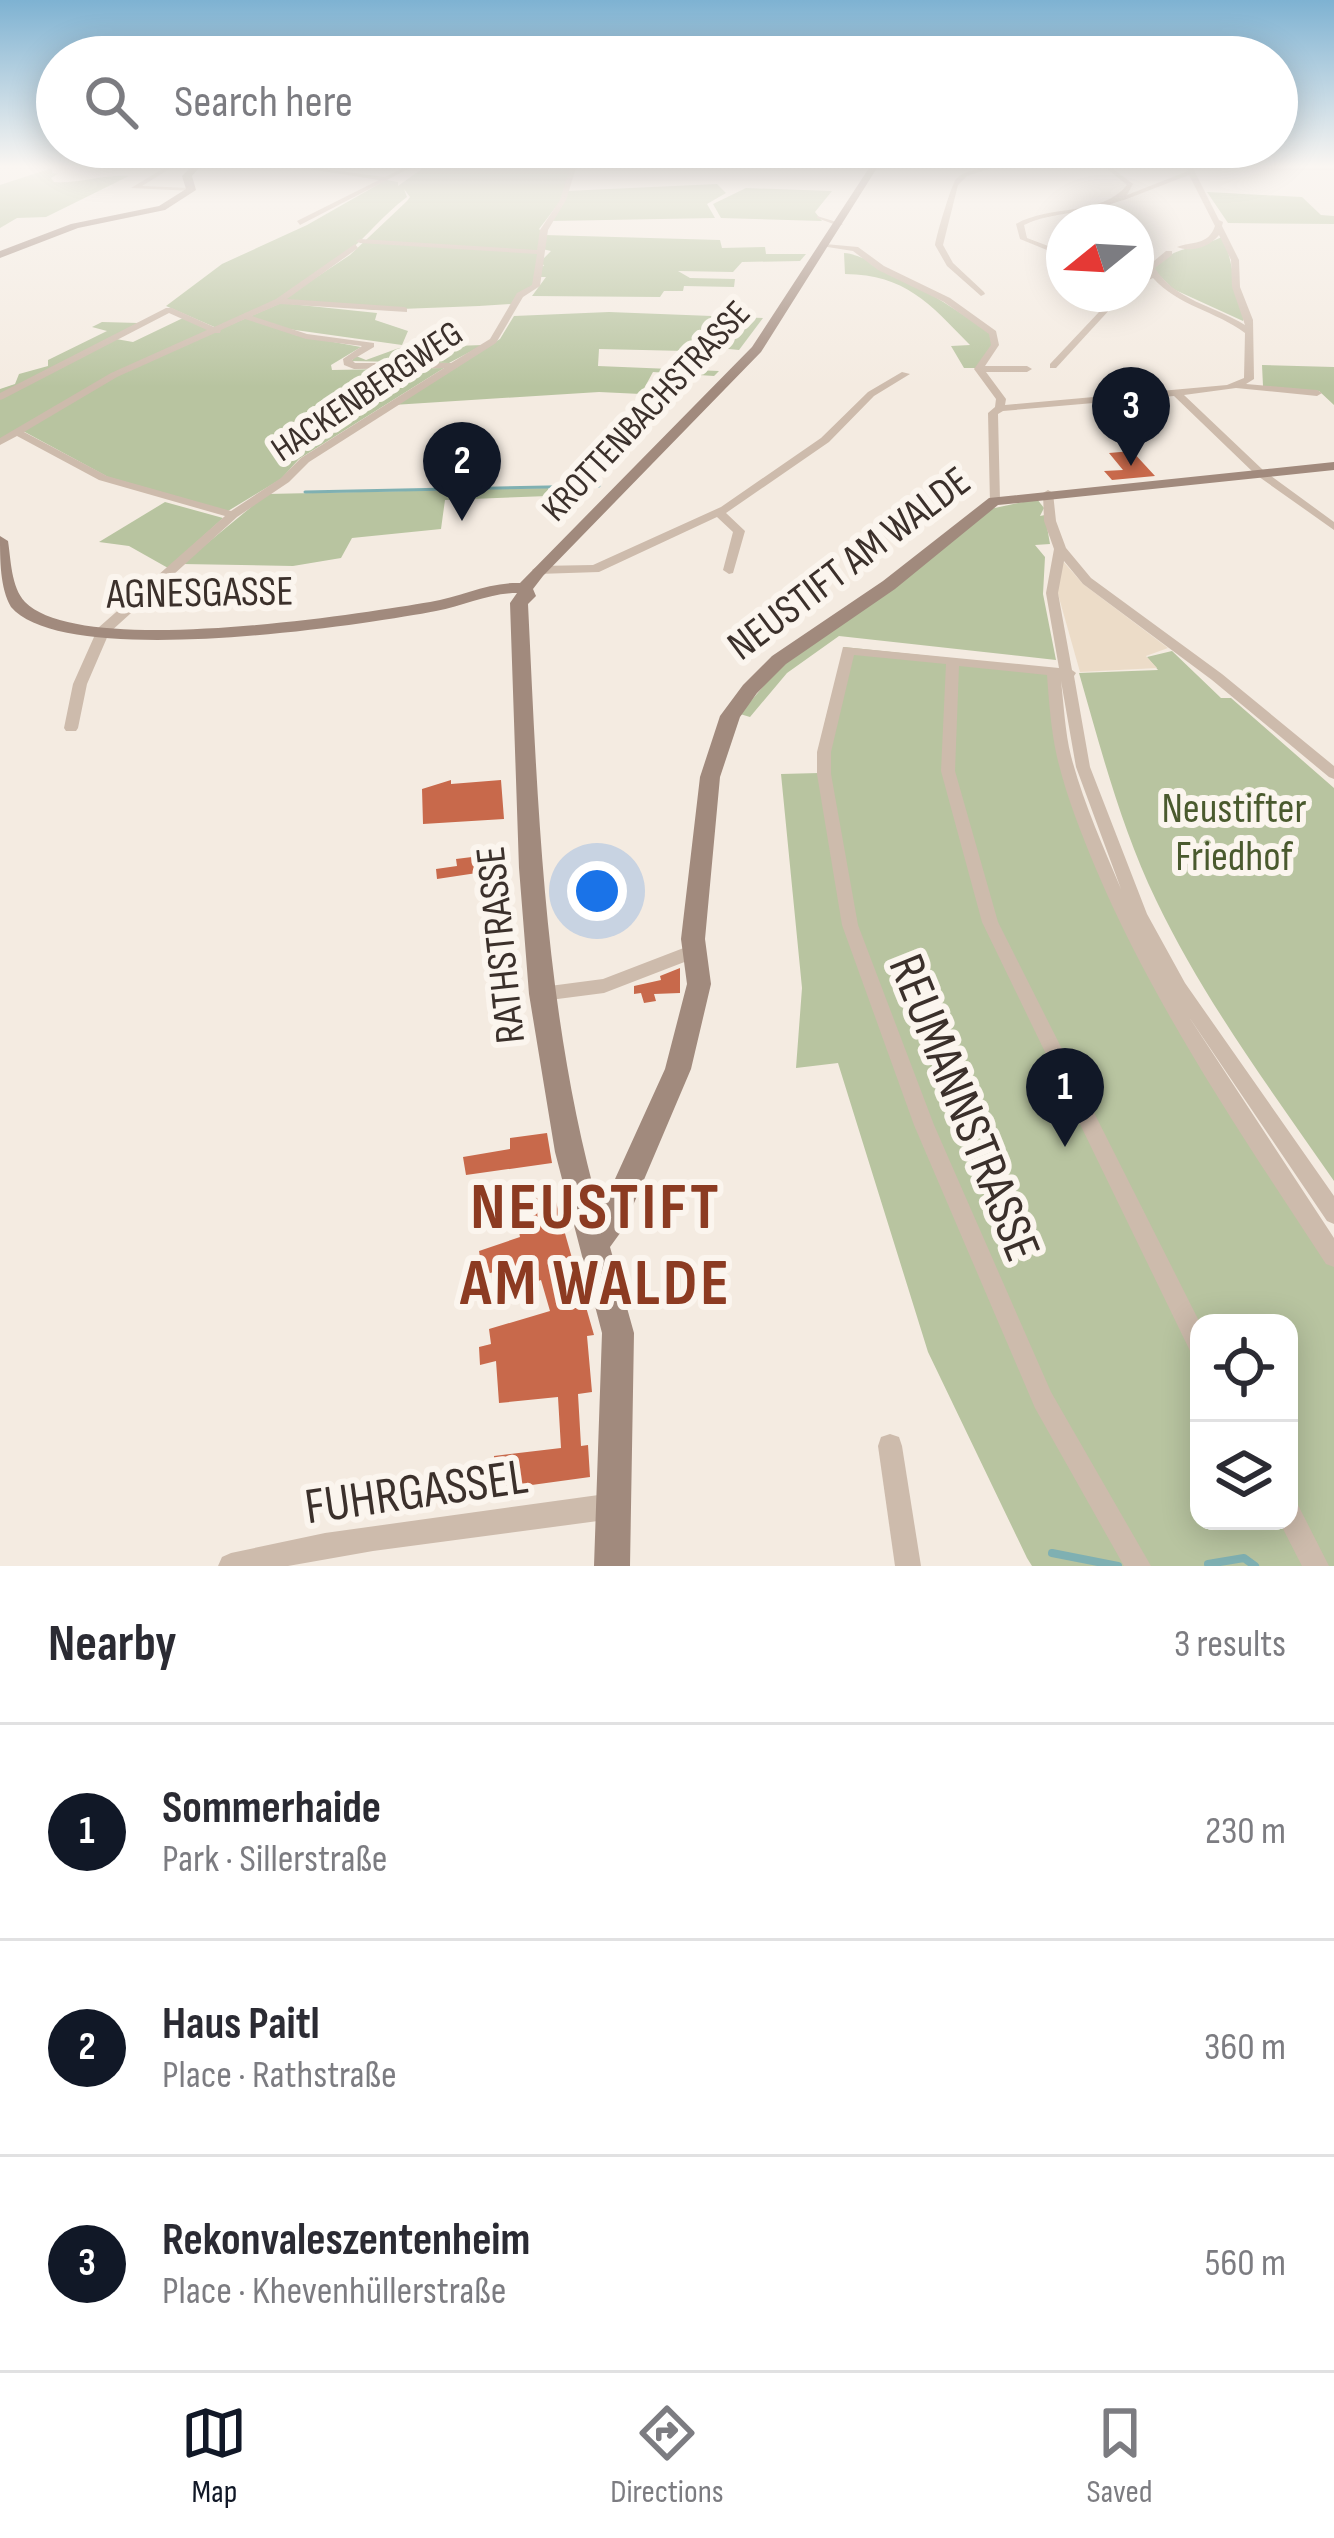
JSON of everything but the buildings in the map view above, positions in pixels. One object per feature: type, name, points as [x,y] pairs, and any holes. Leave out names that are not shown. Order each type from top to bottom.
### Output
[{"type":"main road","points":[[0,255],[36,241]]},
{"type":"main road","name":"KROTTENBACHSTRASSE","points":[[509,596],[743,365],[828,241]]},
{"type":"main road","name":"NEUSTIFT AM WALDE","points":[[593,1244],[614,1219],[678,1069],[698,994],[694,951],[710,777],[730,716],[778,660],[889,585],[994,502],[1334,466]]},
{"type":"main road","name":"AGNESGASSE","points":[[0,541],[7,584],[23,610],[56,624],[103,631],[218,632],[301,626],[509,596]]},
{"type":"main road","name":"RATHSTRASSE","points":[[509,596],[519,634],[530,868],[542,994],[568,1152],[593,1244]]},
{"type":"main road","points":[[593,1244],[618,1334],[611,1566]]},
{"type":"street","name":"HACKENBERGWEG","points":[[103,631],[232,515],[272,490],[314,453],[501,334],[520,296],[536,286],[542,241]]},
{"type":"street","points":[[939,241],[950,264],[981,294]]},
{"type":"street","points":[[1180,248],[1209,241]]},
{"type":"street","points":[[1228,241],[1249,332],[1251,374],[1239,386]]},
{"type":"street","points":[[0,442],[114,375],[279,301],[358,244],[538,252]]},
{"type":"street","points":[[825,246],[855,249],[881,268],[947,300],[993,333],[995,345],[980,369]]},
{"type":"street","points":[[1154,270],[1169,254]]},
{"type":"street","points":[[1154,274],[1176,293],[1229,316],[1249,332]]},
{"type":"street","points":[[279,301],[404,310]]},
{"type":"street","points":[[0,397],[170,310],[217,331]]},
{"type":"street","points":[[1053,366],[1103,312]]},
{"type":"street","points":[[247,317],[306,336],[371,345],[348,359],[346,363],[353,366],[451,365]]},
{"type":"street","points":[[980,369],[1027,369]]},
{"type":"street","points":[[980,369],[1000,398],[1000,409]]},
{"type":"street","points":[[537,571],[595,569],[719,512],[807,453],[871,394],[905,374]]},
{"type":"street","points":[[994,502],[993,412],[1000,409],[1239,386],[1317,393]]},
{"type":"street","points":[[1175,391],[1258,472],[1334,527]]},
{"type":"street","points":[[20,434],[103,478],[232,515]]},
{"type":"street","points":[[1048,493],[1050,521],[1060,549],[1087,581],[1217,677],[1334,774]]},
{"type":"street","points":[[719,512],[739,531],[729,570]]},
{"type":"street","points":[[1060,549],[1052,592],[1067,768],[1124,917],[1240,1114],[1334,1257]]},
{"type":"street","points":[[71,728],[80,684],[103,631]]},
{"type":"street","name":"REUMANNSTRASSE","points":[[953,661],[848,650],[824,752],[833,846],[858,953],[924,1125],[1026,1364],[1138,1566]]},
{"type":"street","points":[[1061,672],[953,661],[948,771],[990,922],[1190,1327]]},
{"type":"street","points":[[1061,672],[1083,767],[1139,914],[1179,988],[1334,1214]]},
{"type":"street","points":[[542,994],[604,986],[694,951]]},
{"type":"street","points":[[890,1446],[908,1566]]},
{"type":"street","name":"FUHRGASSEL","points":[[231,1566],[416,1530],[493,1525],[614,1506]]},
{"type":"street","points":[[1297,1530],[1316,1566]]},
{"type":"green space","points":[[272,241],[360,241],[286,295],[219,329],[166,306],[222,264]]},
{"type":"green space","points":[[365,241],[720,241],[722,248],[765,247],[766,254],[806,254],[800,261],[742,262],[733,272],[678,271],[690,278],[735,279],[734,287],[684,286],[683,291],[664,291],[660,297],[532,296],[546,277],[539,277],[538,267],[544,266],[541,261],[551,251],[538,248],[535,283],[511,304],[374,310],[282,300]]},
{"type":"green space","points":[[1210,241],[1224,241],[1245,312],[1243,321],[1173,289],[1154,270],[1160,262]]},
{"type":"green space","points":[[844,253],[875,263],[940,300],[991,333],[993,347],[976,368],[964,368],[951,346],[970,345],[942,316],[901,286],[845,274]]},
{"type":"green space","points":[[281,303],[377,313],[375,320],[408,331],[402,345],[288,329],[295,335],[361,347],[331,365],[332,370],[444,368],[299,459],[281,479],[228,511],[108,477],[23,431],[0,439],[0,389],[15,384],[19,374],[48,366],[48,360],[107,331],[92,327],[102,322],[139,323],[116,339],[133,342],[183,318],[212,331],[166,353]]},
{"type":"green space","points":[[609,312],[763,318],[739,350],[688,345],[686,351],[599,349],[598,366],[719,371],[714,376],[653,372],[641,394],[599,392],[393,405],[500,339],[514,316]]},
{"type":"green space","points":[[483,345],[449,363],[351,361],[399,348]]},
{"type":"green space","points":[[1262,365],[1334,367],[1334,405],[1319,391],[1263,386]]},
{"type":"green space","points":[[548,488],[548,496],[445,500],[441,529],[352,538],[341,558],[293,566],[182,564],[267,494]]},
{"type":"green space","points":[[1037,499],[1044,508],[1040,516],[1045,515],[1050,544],[1035,545],[1045,557],[1043,594],[1056,660],[839,636],[787,673],[750,717],[740,714],[787,658],[990,509]]},
{"type":"green space","points":[[165,502],[223,518],[168,568],[129,546],[99,542]]},
{"type":"green space","points":[[844,647],[1053,669],[1069,768],[1125,916],[1334,1251],[1334,1566],[1032,1566],[928,1352],[838,1063],[796,1068],[802,988],[781,774],[819,773],[825,722]]},
{"type":"green space","name":"Neustifter Friedhof","points":[[1172,651],[1221,698],[1231,698],[1334,788],[1334,1181],[1239,1044],[1175,937],[1132,845],[1104,759],[1079,673],[1158,670],[1147,657]]},
{"type":"shaded area","points":[[1062,560],[1083,584],[1168,648],[1146,656],[1157,668],[1080,672],[1056,587]]},
{"type":"waterway","points":[[305,492],[599,486]]},
{"type":"waterway","points":[[1052,1553],[1118,1566]]},
{"type":"waterway","points":[[1208,1564],[1244,1558],[1255,1566]]},
{"type":"place","name":"Rekonvaleszentenheim","points":[[1131,466]]},
{"type":"place","name":"Haus Paitl","points":[[462,521]]},
{"type":"place","name":"Sommerhaide","points":[[1065,1147]]},
{"type":"district","name":"NEUSTIFT AM WALDE","points":[[596,1242]]}]
